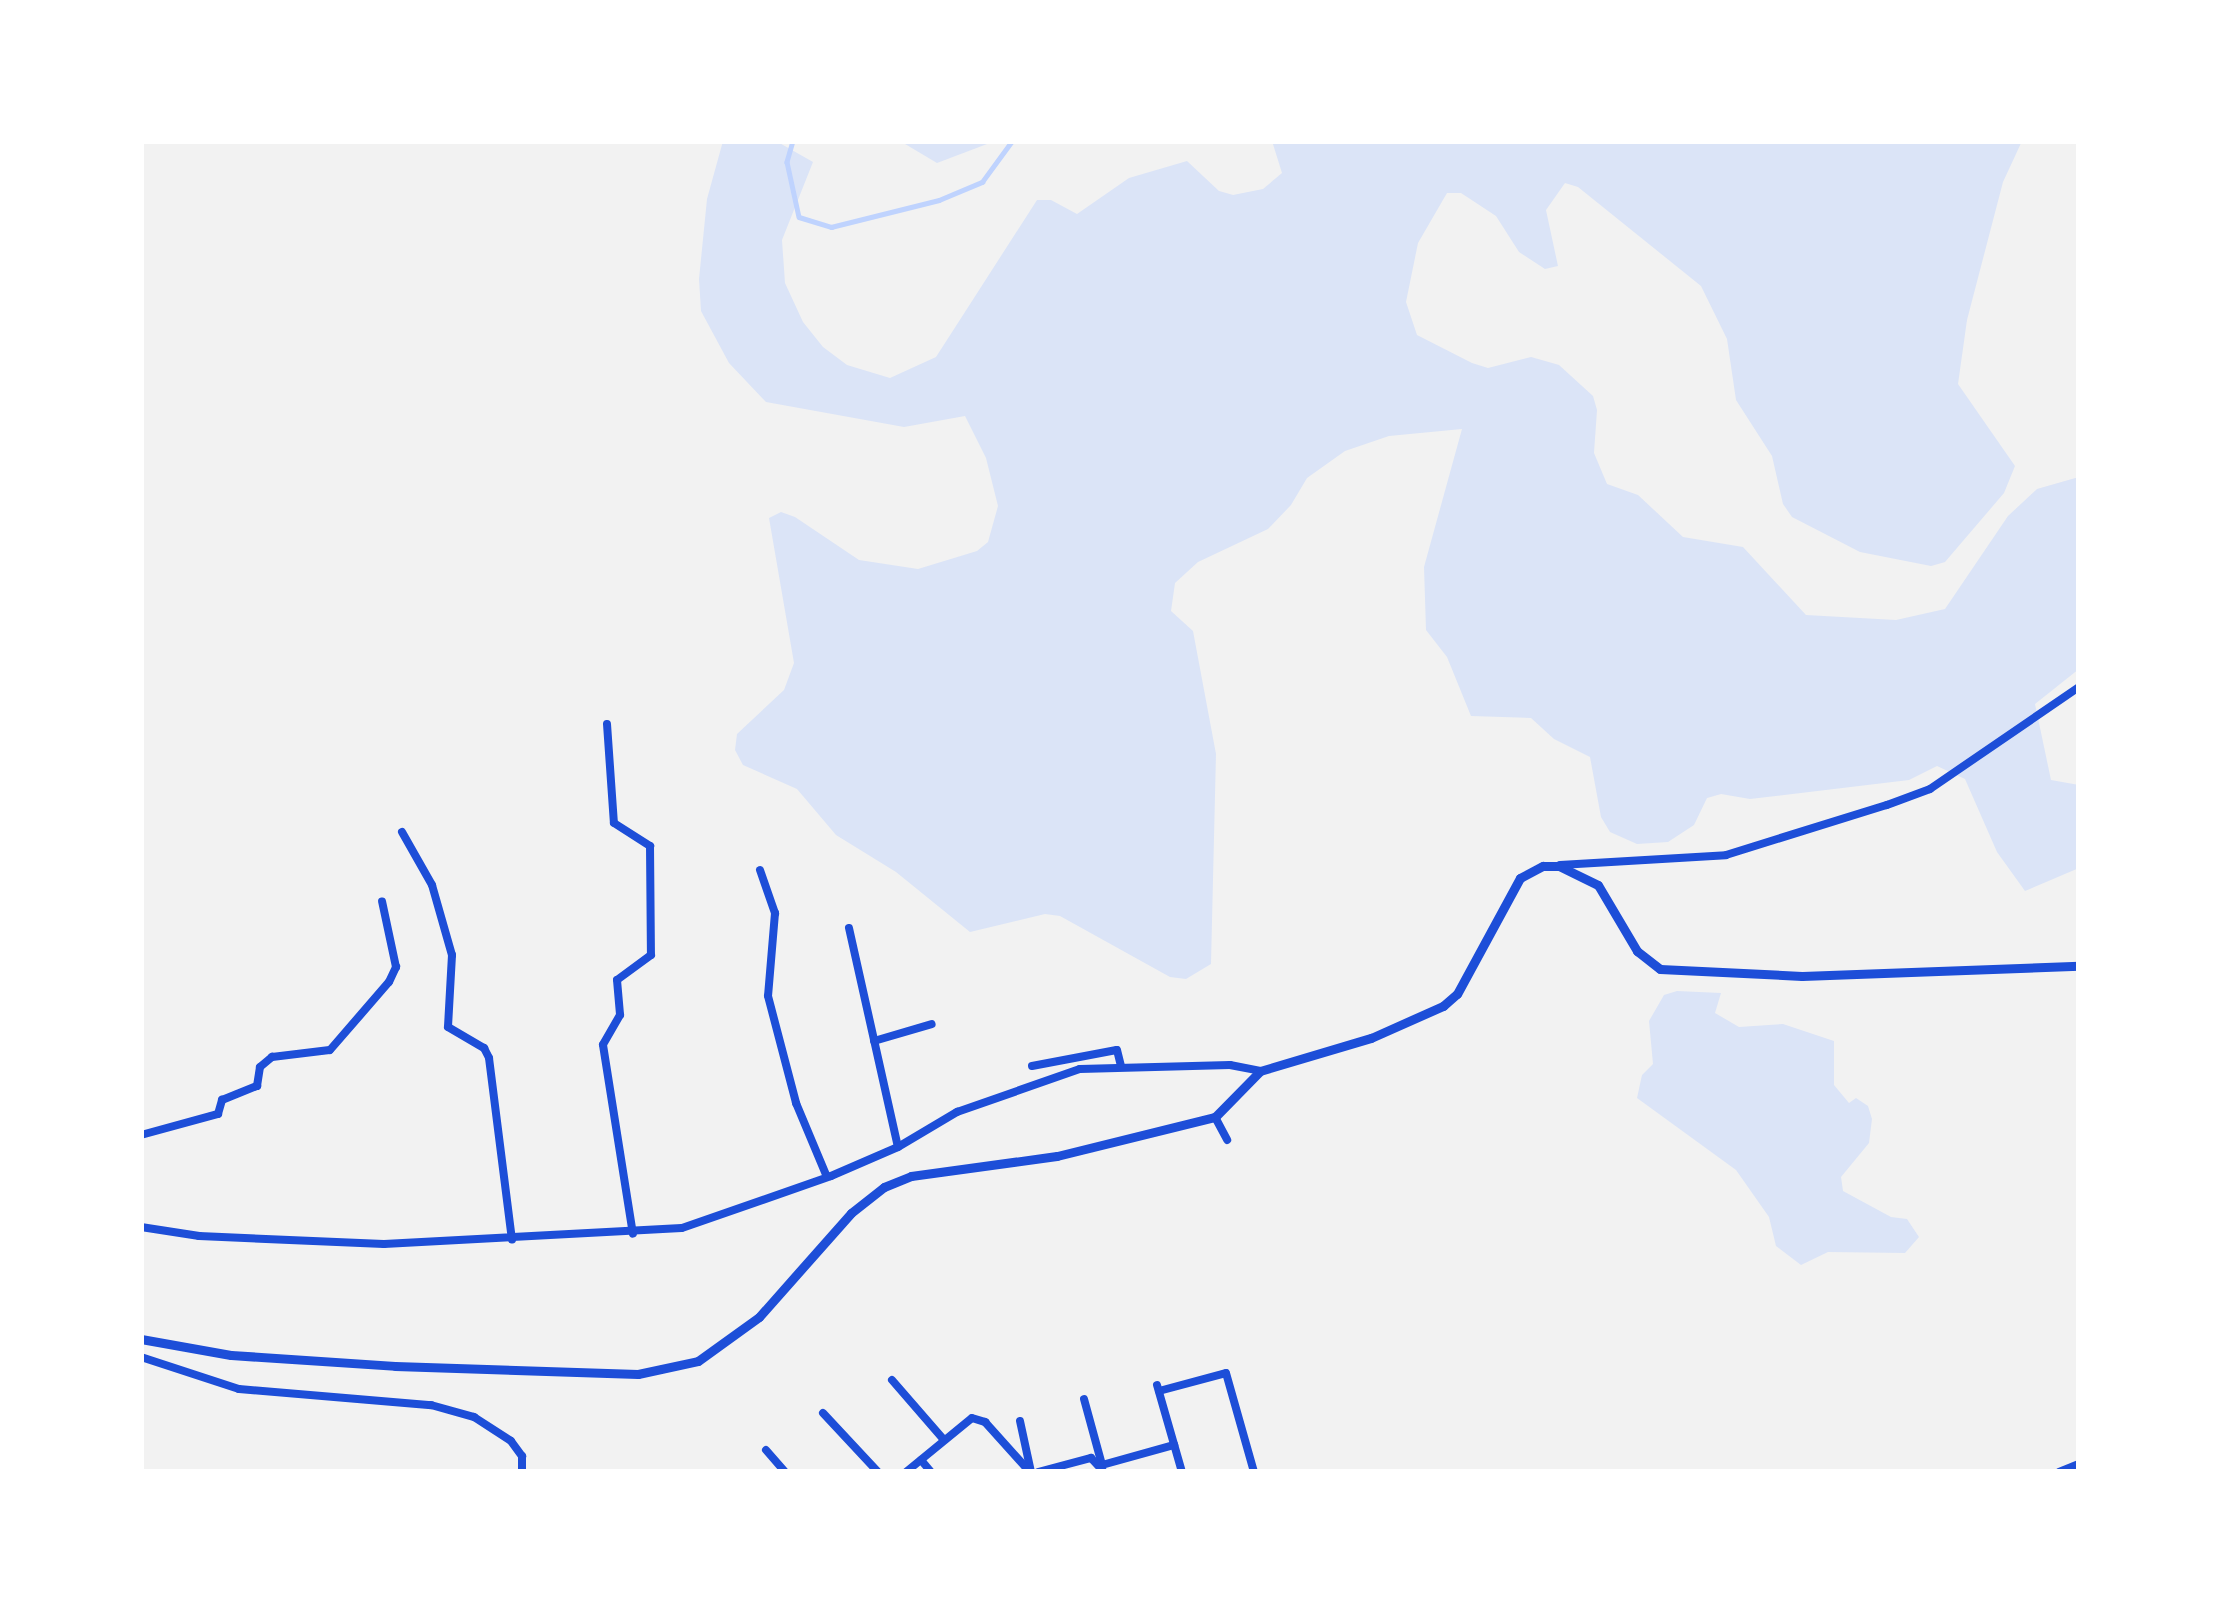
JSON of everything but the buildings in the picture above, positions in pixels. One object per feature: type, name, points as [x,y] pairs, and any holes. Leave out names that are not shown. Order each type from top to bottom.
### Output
[{"type":"street","points":[[141,1226],[200,1236],[384,1244],[682,1228],[827,1177],[898,1147],[958,1112],[1080,1069],[1230,1065],[1260,1070],[1371,1038],[1444,1006],[1457,994],[1520,878],[1532,869],[1726,855],[1887,806],[1930,790],[2079,687]]},
{"type":"street","points":[[607,724],[614,823],[650,846],[651,955],[616,980],[620,1015],[603,1045],[633,1234]]},
{"type":"street","points":[[401,832],[432,885],[452,955],[448,1027],[484,1048],[489,1058],[512,1240]]},
{"type":"street","points":[[1559,866],[1598,885],[1637,951],[1660,969],[1802,976],[2079,966]]},
{"type":"street","points":[[760,870],[775,913],[768,996],[796,1103],[827,1177]]},
{"type":"street","points":[[141,1135],[218,1114],[222,1100],[257,1086],[260,1067],[272,1057],[330,1050],[389,982],[396,967],[382,901]]},
{"type":"street","points":[[849,928],[898,1147]]},
{"type":"street","points":[[874,1041],[932,1024]]},
{"type":"street","points":[[1032,1066],[1117,1051],[1121,1066]]},
{"type":"street","points":[[1078,1056],[1080,1069]]},
{"type":"street","points":[[141,1339],[231,1355],[395,1366],[638,1374],[671,1369],[727,1345],[759,1317],[851,1213],[884,1187],[911,1176],[1057,1156],[1215,1117],[1260,1070]]},
{"type":"street","points":[[1215,1117],[1227,1140]]},
{"type":"street","points":[[141,1357],[239,1389],[431,1405],[474,1417],[512,1441],[525,1471]]},
{"type":"street","points":[[1182,1472],[1158,1388],[1226,1373],[1254,1472]]},
{"type":"street","points":[[892,1380],[944,1440]]},
{"type":"street","points":[[1084,1399],[1102,1469]]},
{"type":"street","points":[[823,1413],[878,1472]]},
{"type":"street","points":[[906,1472],[978,1418],[1033,1472]]},
{"type":"street","points":[[1020,1420],[1033,1472]]},
{"type":"street","points":[[1102,1469],[1174,1445]]},
{"type":"street","points":[[766,1450],[785,1472]]},
{"type":"street","points":[[1033,1472],[1091,1458],[1102,1469]]},
{"type":"street","points":[[921,1460],[932,1472]]},
{"type":"street","points":[[2059,1472],[2079,1464]]},
{"type":"shaded area","points":[[723,141],[776,141],[813,162],[782,240],[785,283],[803,322],[823,347],[847,365],[890,378],[936,357],[1037,200],[1051,200],[1077,214],[1129,178],[1187,161],[1219,191],[1233,195],[1263,189],[1282,173],[1272,141],[2022,141],[2003,182],[1967,320],[1958,384],[2015,466],[2004,493],[1945,562],[1931,566],[1860,552],[1792,517],[1783,504],[1772,456],[1736,400],[1727,339],[1701,286],[1578,187],[1565,183],[1546,210],[1558,266],[1545,269],[1519,252],[1496,216],[1461,193],[1447,193],[1418,243],[1406,302],[1417,335],[1472,363],[1488,368],[1531,357],[1559,365],[1593,396],[1597,410],[1594,453],[1607,484],[1638,495],[1683,537],[1743,547],[1806,615],[1896,620],[1945,609],[2008,516],[2037,489],[2079,477],[2079,669],[2035,704],[2051,780],[2079,785],[2079,868],[2025,891],[1997,852],[1965,779],[1937,766],[1909,780],[1750,799],[1721,794],[1707,798],[1694,825],[1668,842],[1637,844],[1610,832],[1601,817],[1590,757],[1554,739],[1531,718],[1471,716],[1447,657],[1426,630],[1424,567],[1462,429],[1389,436],[1345,451],[1307,478],[1291,505],[1268,529],[1198,562],[1175,583],[1171,611],[1193,631],[1216,754],[1211,964],[1186,979],[1170,977],[1060,916],[1045,914],[970,932],[896,872],[836,835],[797,789],[743,765],[735,750],[737,734],[784,690],[794,663],[769,518],[781,512],[795,517],[859,560],[918,569],[977,551],[988,542],[998,506],[986,458],[965,416],[904,427],[766,402],[729,363],[701,311],[699,279],[707,199]]},
{"type":"shaded area","points":[[900,141],[995,141],[937,163]]},
{"type":"shaded area","points":[[1721,993],[1715,1013],[1739,1027],[1783,1024],[1834,1041],[1834,1085],[1849,1103],[1856,1098],[1868,1106],[1872,1119],[1869,1143],[1841,1177],[1843,1191],[1891,1217],[1907,1219],[1919,1237],[1905,1253],[1828,1252],[1801,1265],[1776,1246],[1769,1217],[1736,1170],[1637,1098],[1642,1075],[1653,1064],[1649,1021],[1664,995]]},
{"type":"waterway","points":[[793,141],[787,162],[799,217],[831,227],[939,200],[982,182],[1012,141]]}]
